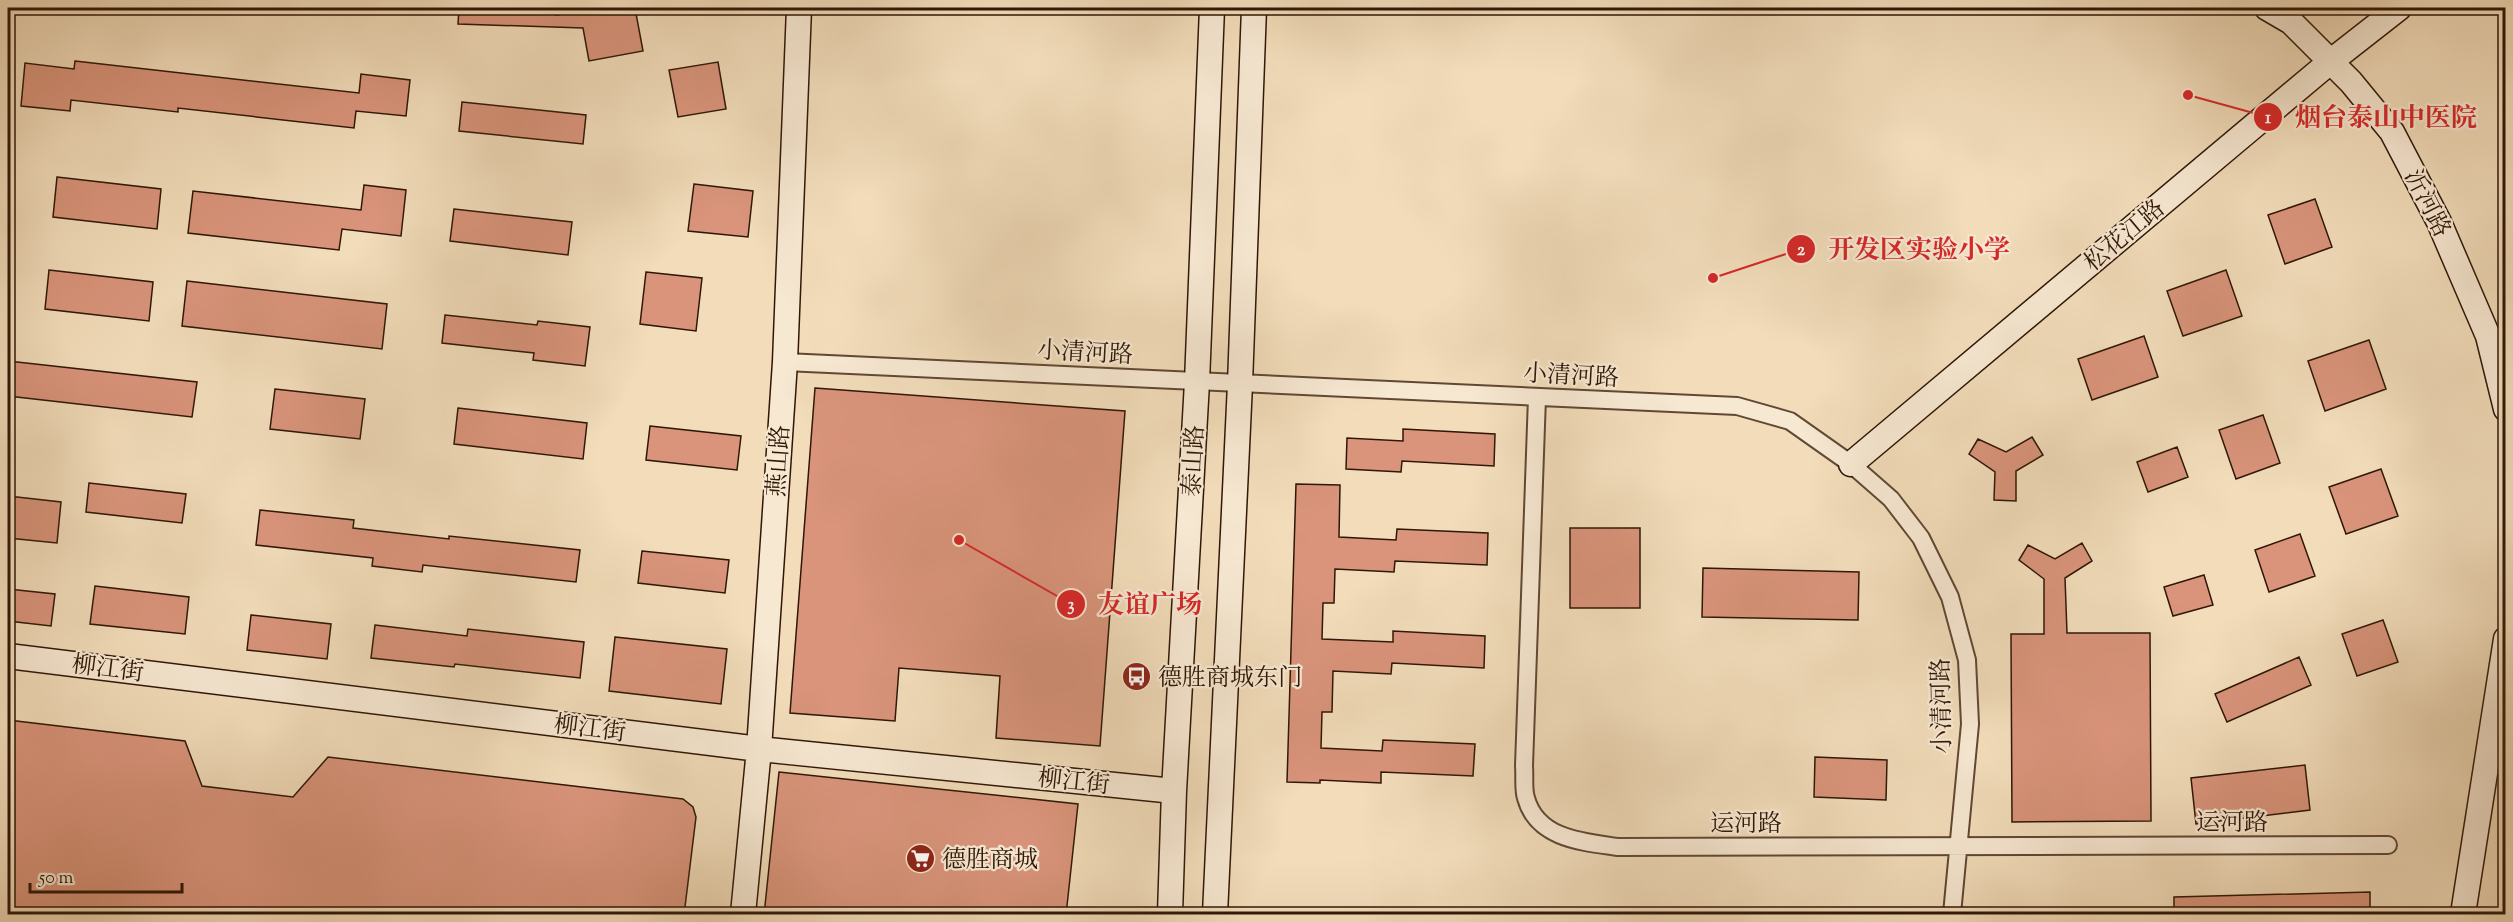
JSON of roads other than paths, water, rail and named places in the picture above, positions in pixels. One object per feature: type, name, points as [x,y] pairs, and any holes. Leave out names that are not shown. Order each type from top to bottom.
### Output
[{"type":"street","name":"燕山路","points":[[743,915],[759,749],[785,362],[799,8]]},
{"type":"street","name":"泰山路","points":[[1170,915],[1174,791],[1197,382],[1212,8]]},
{"type":"street","name":"泰山路","points":[[1215,915],[1240,384],[1254,8]]},
{"type":"street","name":"沂河路","points":[[2267,8],[2290,22],[2351,82],[2392,132],[2439,222],[2488,336],[2505,409]]},
{"type":"street","name":"松花江路","points":[[1851,464],[2330,62],[2399,8]]},
{"type":"street","name":"小清河路","points":[[785,362],[1737,406],[1790,421],[1851,464],[1891,499],[1921,537],[1950,597],[1967,660],[1970,724],[1952,915]]},
{"type":"street","name":"运河路","points":[[1537,397],[1524,766],[1526,798],[1537,820],[1569,840],[1618,847],[2388,845]]},
{"type":"street","points":[[2463,915],[2505,639]]},
{"type":"street","name":"柳江街","points":[[8,656],[759,749],[1174,791]]},
{"type":"place","name":"烟台泰山中医院","points":[[2188,95]]},
{"type":"place","name":"开发区实验小学","points":[[1713,278]]},
{"type":"place","name":"友谊广场","points":[[959,540]]},
{"type":"place","name":"德胜商城东门","points":[[1137,677]]},
{"type":"place","name":"德胜商城","points":[[921,859]]}]
